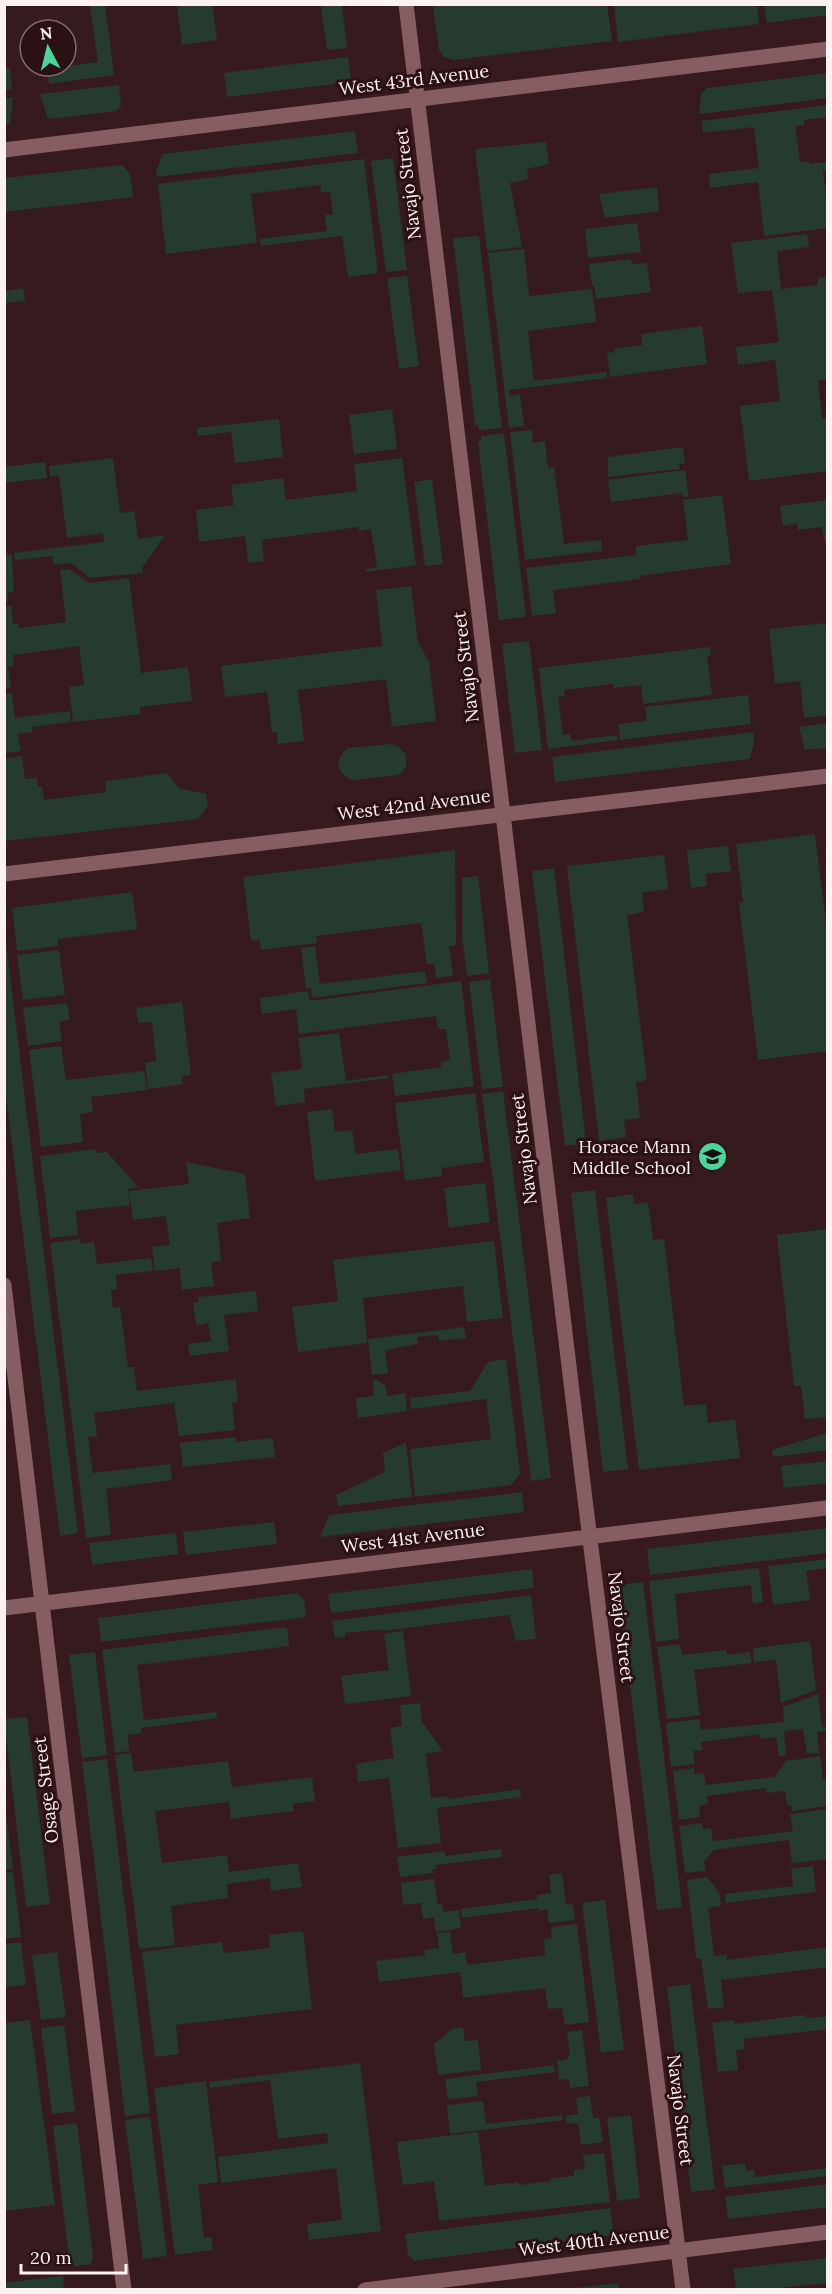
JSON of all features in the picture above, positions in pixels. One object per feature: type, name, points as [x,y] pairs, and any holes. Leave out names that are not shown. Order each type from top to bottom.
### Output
[{"type":"street","name":"Navajo Street","points":[[406,4],[683,2289]]},
{"type":"street","name":"West 43rd Avenue","points":[[4,150],[828,49]]},
{"type":"street","name":"West 42nd Avenue","points":[[4,874],[828,776]]},
{"type":"street","name":"Osage Street","points":[[4,1285],[44,1603],[124,2289]]},
{"type":"street","name":"West 41st Avenue","points":[[4,1608],[826,1508]]},
{"type":"street","name":"West 40th Avenue","points":[[365,2289],[828,2232]]},
{"type":"green space","points":[[90,5],[105,5],[114,75],[49,84],[48,78],[78,78],[78,65],[98,62]]},
{"type":"green space","points":[[177,5],[212,5],[217,40],[182,45]]},
{"type":"green space","points":[[321,5],[342,5],[347,48],[327,50]]},
{"type":"green space","points":[[433,5],[607,5],[612,41],[454,60],[444,57],[439,50]]},
{"type":"green space","points":[[614,5],[757,5],[759,24],[618,42]]},
{"type":"green space","points":[[764,5],[827,5],[827,15],[767,23]]},
{"type":"green space","points":[[348,57],[351,82],[227,97],[224,73]]},
{"type":"green space","points":[[5,68],[10,68],[12,89],[5,90]]},
{"type":"green space","points":[[827,73],[827,98],[699,114],[701,94],[707,88]]},
{"type":"green space","points":[[119,85],[121,106],[116,111],[48,119],[40,94]]},
{"type":"green space","points":[[13,97],[10,124],[5,124],[5,99]]},
{"type":"green space","points":[[827,105],[827,117],[804,120],[805,125],[795,126],[800,162],[810,164],[827,162],[827,170],[823,171],[827,228],[764,236],[758,182],[710,188],[709,174],[759,168],[754,127],[703,133],[702,121]]},
{"type":"green space","points":[[355,131],[358,153],[157,177],[156,171],[163,154]]},
{"type":"green space","points":[[546,142],[549,164],[527,169],[529,179],[510,183],[522,247],[487,251],[475,149]]},
{"type":"green space","points":[[393,158],[407,270],[386,272],[371,161]]},
{"type":"green space","points":[[364,159],[378,273],[348,277],[342,236],[261,246],[260,239],[327,231],[325,215],[333,214],[330,192],[321,192],[320,185],[251,194],[257,243],[166,254],[158,184]]},
{"type":"green space","points":[[122,165],[130,174],[133,197],[5,212],[5,178]]},
{"type":"green space","points":[[657,187],[659,211],[605,218],[599,194]]},
{"type":"green space","points":[[637,223],[641,252],[588,258],[585,229]]},
{"type":"green space","points":[[807,234],[809,247],[777,251],[781,289],[818,285],[818,278],[827,277],[827,379],[818,381],[822,418],[827,418],[827,471],[749,481],[740,406],[780,401],[775,360],[738,365],[736,347],[779,342],[772,290],[738,293],[731,243]]},
{"type":"green space","points":[[479,236],[502,428],[479,430],[478,425],[475,425],[453,238]]},
{"type":"green space","points":[[524,249],[529,296],[592,289],[596,322],[528,331],[534,381],[607,372],[607,378],[509,390],[510,396],[520,394],[524,426],[509,428],[488,253]]},
{"type":"green space","points":[[631,259],[632,264],[647,263],[651,292],[596,299],[589,264]]},
{"type":"green space","points":[[407,276],[419,366],[399,369],[387,278]]},
{"type":"green space","points":[[23,288],[25,301],[5,303],[5,291]]},
{"type":"green space","points":[[702,326],[707,364],[610,377],[607,353],[614,352],[614,349],[642,345],[641,334]]},
{"type":"green space","points":[[392,409],[397,449],[354,454],[349,415]]},
{"type":"green space","points":[[279,419],[283,457],[235,463],[231,432],[198,436],[197,428]]},
{"type":"green space","points":[[532,430],[533,443],[545,441],[548,468],[554,467],[564,544],[601,540],[602,551],[525,560],[510,432]]},
{"type":"green space","points":[[504,433],[526,617],[499,620],[478,442],[481,441],[481,436]]},
{"type":"green space","points":[[683,447],[685,463],[679,464],[680,469],[608,477],[608,457]]},
{"type":"green space","points":[[113,458],[120,513],[134,511],[138,539],[165,535],[142,568],[143,573],[90,578],[71,563],[54,565],[52,556],[15,560],[14,553],[104,542],[103,533],[67,538],[59,476],[50,477],[49,466]]},
{"type":"green space","points":[[402,458],[416,565],[366,572],[366,569],[377,567],[371,529],[359,531],[359,527],[262,540],[264,561],[248,563],[245,536],[199,542],[196,510],[234,505],[231,485],[283,478],[286,500],[357,491],[354,464]]},
{"type":"green space","points":[[45,462],[47,478],[5,483],[5,467]]},
{"type":"green space","points":[[685,470],[689,497],[683,497],[682,493],[611,502],[608,480]]},
{"type":"green space","points":[[432,479],[443,564],[425,566],[414,482]]},
{"type":"green space","points":[[722,495],[731,564],[553,590],[556,613],[532,616],[526,568],[636,555],[636,546],[688,540],[683,500]]},
{"type":"green space","points":[[827,500],[827,543],[825,543],[822,527],[798,530],[797,523],[783,526],[780,506]]},
{"type":"green space","points":[[12,554],[14,592],[8,593],[8,601],[5,601],[5,555]]},
{"type":"green space","points":[[69,569],[89,583],[129,578],[141,673],[188,667],[192,701],[140,707],[141,714],[73,722],[69,687],[84,685],[79,646],[13,655],[14,666],[8,667],[11,688],[5,689],[5,606],[11,605],[13,624],[18,624],[19,628],[66,622],[60,570]]},
{"type":"green space","points":[[411,586],[418,642],[429,662],[436,721],[392,727],[386,679],[298,690],[304,741],[278,744],[277,732],[272,733],[267,692],[225,697],[221,666],[382,646],[376,590]]},
{"type":"green space","points":[[825,623],[828,644],[827,715],[804,718],[800,681],[775,684],[769,629]]},
{"type":"green space","points":[[529,641],[542,750],[515,753],[502,644]]},
{"type":"green space","points":[[710,647],[711,655],[707,656],[712,695],[643,704],[641,685],[614,688],[613,684],[564,690],[565,696],[558,697],[563,735],[570,734],[571,741],[617,735],[618,740],[548,749],[539,668]]},
{"type":"green space","points":[[12,693],[15,718],[70,711],[71,722],[32,727],[32,732],[18,734],[21,751],[5,753],[5,694]]},
{"type":"green space","points":[[748,695],[751,724],[620,740],[618,724],[647,721],[645,707]]},
{"type":"green space","points":[[827,723],[827,748],[805,750],[799,727]]},
{"type":"green space","points":[[753,732],[754,742],[750,759],[555,782],[552,757]]},
{"type":"green space","points":[[391,744],[399,747],[406,755],[406,766],[399,775],[353,780],[343,775],[340,770],[340,756],[348,748]]},
{"type":"green space","points":[[22,756],[25,779],[37,778],[38,787],[42,786],[44,800],[106,792],[105,781],[167,773],[179,788],[206,794],[208,806],[198,819],[5,841],[5,758]]},
{"type":"green space","points":[[815,834],[828,939],[827,1051],[758,1060],[739,903],[743,902],[736,844]]},
{"type":"green space","points":[[728,846],[731,871],[706,874],[707,886],[691,888],[687,850]]},
{"type":"green space","points":[[455,850],[456,945],[449,946],[453,976],[436,978],[434,963],[427,964],[421,923],[316,936],[317,943],[261,950],[260,940],[251,941],[243,877]]},
{"type":"green space","points":[[664,855],[668,889],[642,893],[644,912],[627,915],[647,1080],[636,1082],[640,1118],[624,1120],[626,1137],[599,1141],[567,866]]},
{"type":"green space","points":[[554,868],[586,1143],[565,1146],[532,871]]},
{"type":"green space","points":[[478,876],[489,973],[467,976],[462,936],[462,878]]},
{"type":"green space","points":[[132,892],[137,929],[58,939],[58,946],[17,951],[12,908]]},
{"type":"green space","points":[[5,935],[78,1533],[60,1536],[5,1088]]},
{"type":"green space","points":[[315,946],[320,984],[425,971],[427,983],[312,998],[311,988],[306,989],[301,948]]},
{"type":"green space","points":[[59,950],[65,995],[23,1000],[17,955]]},
{"type":"green space","points":[[490,979],[503,1087],[482,1089],[469,982]]},
{"type":"green space","points":[[461,981],[474,1086],[395,1096],[392,1074],[441,1067],[441,1062],[450,1060],[446,1029],[438,1029],[436,1016],[299,1034],[296,1009],[262,1014],[260,998],[308,991],[310,1001]]},
{"type":"green space","points":[[182,1002],[191,1075],[182,1076],[183,1084],[148,1089],[145,1063],[156,1061],[152,1022],[138,1023],[136,1008]]},
{"type":"green space","points":[[66,1003],[70,1020],[59,1022],[62,1041],[28,1046],[23,1008]]},
{"type":"green space","points":[[339,1033],[346,1081],[388,1075],[389,1078],[304,1089],[305,1102],[276,1106],[271,1073],[302,1069],[298,1038]]},
{"type":"green space","points":[[61,1046],[66,1080],[144,1071],[147,1090],[91,1097],[93,1112],[80,1114],[83,1142],[41,1147],[29,1050]]},
{"type":"green space","points":[[503,1091],[551,1478],[531,1481],[482,1094]]},
{"type":"green space","points":[[475,1093],[484,1162],[442,1168],[442,1176],[405,1181],[395,1103]]},
{"type":"green space","points":[[332,1109],[335,1132],[352,1130],[356,1154],[398,1149],[401,1170],[315,1181],[307,1112]]},
{"type":"green space","points":[[96,1149],[97,1153],[107,1152],[138,1187],[128,1189],[130,1205],[76,1211],[78,1235],[50,1238],[40,1156]]},
{"type":"green space","points":[[186,1162],[245,1174],[250,1218],[217,1223],[221,1261],[211,1262],[214,1286],[182,1290],[180,1268],[155,1271],[152,1247],[170,1245],[166,1216],[133,1220],[129,1191],[189,1184]]},
{"type":"green space","points":[[485,1183],[490,1222],[449,1228],[444,1188]]},
{"type":"green space","points":[[595,1190],[628,1469],[603,1472],[571,1193]]},
{"type":"green space","points":[[633,1194],[634,1204],[648,1202],[653,1240],[664,1239],[684,1406],[706,1404],[708,1423],[735,1419],[740,1458],[639,1470],[606,1198]]},
{"type":"green space","points":[[827,1229],[827,1417],[805,1419],[801,1386],[794,1386],[777,1235]]},
{"type":"green space","points":[[80,1239],[81,1244],[94,1242],[97,1264],[151,1258],[153,1271],[116,1275],[117,1289],[111,1290],[113,1308],[120,1307],[128,1367],[134,1367],[137,1391],[236,1379],[238,1402],[232,1403],[235,1430],[179,1436],[174,1403],[94,1413],[97,1436],[88,1437],[93,1473],[170,1464],[172,1480],[106,1489],[111,1535],[86,1538],[50,1243]]},
{"type":"green space","points":[[494,1241],[503,1318],[467,1322],[463,1286],[363,1298],[367,1343],[298,1352],[292,1307],[338,1301],[333,1260]]},
{"type":"green space","points":[[256,1291],[258,1311],[224,1315],[229,1351],[190,1356],[188,1344],[211,1341],[208,1323],[196,1325],[193,1303],[199,1302],[198,1297]]},
{"type":"green space","points":[[464,1327],[466,1338],[439,1341],[438,1335],[417,1337],[418,1344],[385,1350],[388,1373],[372,1375],[368,1339]]},
{"type":"green space","points":[[506,1359],[520,1474],[511,1485],[415,1497],[410,1449],[491,1439],[486,1399],[411,1409],[410,1398],[470,1391],[488,1362]]},
{"type":"green space","points":[[373,1380],[386,1386],[387,1396],[405,1393],[407,1411],[358,1418],[356,1398],[374,1396]]},
{"type":"green space","points":[[827,1433],[827,1450],[773,1457],[772,1450]]},
{"type":"green space","points":[[235,1437],[236,1442],[273,1438],[275,1457],[183,1467],[180,1443]]},
{"type":"green space","points":[[406,1442],[412,1497],[338,1506],[336,1495],[385,1472],[383,1453]]},
{"type":"green space","points":[[827,1461],[827,1483],[784,1488],[781,1466]]},
{"type":"green space","points":[[522,1492],[524,1512],[320,1537],[329,1515]]},
{"type":"green space","points":[[274,1522],[277,1544],[186,1555],[183,1532]]},
{"type":"green space","points":[[827,1528],[827,1553],[650,1575],[647,1549]]},
{"type":"green space","points":[[176,1533],[178,1554],[92,1565],[89,1543]]},
{"type":"green space","points":[[827,1559],[827,1568],[806,1571],[810,1600],[773,1605],[768,1566]]},
{"type":"green space","points":[[759,1568],[763,1602],[753,1604],[751,1585],[675,1594],[679,1639],[656,1642],[649,1581]]},
{"type":"green space","points":[[532,1569],[534,1588],[331,1613],[328,1594]]},
{"type":"green space","points":[[643,1582],[682,1907],[657,1910],[618,1585]]},
{"type":"green space","points":[[297,1593],[304,1599],[306,1617],[101,1642],[98,1618]]},
{"type":"green space","points":[[531,1595],[536,1639],[516,1641],[509,1615],[383,1631],[383,1629],[345,1633],[345,1637],[335,1638],[332,1621]]},
{"type":"green space","points":[[287,1627],[289,1646],[137,1665],[144,1720],[216,1712],[217,1718],[141,1728],[142,1733],[128,1735],[129,1751],[115,1753],[102,1650]]},
{"type":"green space","points":[[403,1631],[411,1696],[345,1704],[341,1676],[389,1670],[384,1634]]},
{"type":"green space","points":[[810,1641],[816,1690],[781,1703],[776,1660],[754,1662],[753,1648]]},
{"type":"green space","points":[[680,1644],[682,1655],[726,1650],[727,1655],[750,1652],[752,1663],[694,1670],[700,1715],[667,1719],[657,1647]]},
{"type":"green space","points":[[95,1652],[107,1755],[82,1758],[69,1655]]},
{"type":"green space","points":[[818,1694],[822,1727],[828,1727],[827,1730],[817,1732],[819,1753],[807,1754],[803,1729],[784,1731],[786,1755],[779,1756],[776,1737],[761,1739],[760,1734],[701,1742],[702,1750],[693,1751],[695,1764],[671,1767],[666,1723],[699,1719],[701,1730],[784,1722],[783,1707]]},
{"type":"green space","points":[[420,1703],[422,1722],[443,1751],[426,1754],[431,1798],[448,1796],[449,1799],[520,1789],[521,1797],[437,1808],[441,1843],[398,1848],[389,1778],[358,1782],[356,1764],[394,1758],[390,1728],[402,1726],[400,1705]]},
{"type":"green space","points":[[27,1717],[50,1904],[26,1907],[4,1719]]},
{"type":"green space","points":[[131,1753],[134,1772],[228,1761],[232,1787],[312,1777],[315,1801],[293,1804],[294,1811],[231,1819],[229,1802],[155,1811],[162,1863],[227,1855],[229,1872],[298,1863],[302,1887],[271,1891],[270,1878],[227,1884],[228,1898],[171,1906],[175,1945],[139,1949],[115,1755]]},
{"type":"green space","points":[[820,1756],[823,1780],[827,1779],[827,1806],[792,1811],[791,1805],[787,1805],[785,1791],[767,1793],[766,1788],[707,1796],[708,1804],[699,1806],[700,1817],[679,1820],[673,1771],[694,1768],[695,1774],[704,1773],[706,1785],[775,1777],[786,1761]]},
{"type":"green space","points":[[107,1759],[150,2113],[125,2116],[82,1762]]},
{"type":"green space","points":[[4,1799],[13,1869],[5,1870],[4,1870]]},
{"type":"green space","points":[[827,1809],[827,1859],[792,1863],[789,1840],[714,1850],[704,1861],[706,1871],[685,1873],[679,1826],[702,1823],[703,1829],[711,1828],[713,1841],[793,1831],[790,1814]]},
{"type":"green space","points":[[501,1849],[502,1857],[436,1865],[436,1869],[432,1870],[433,1873],[400,1877],[397,1857],[445,1851],[446,1856]]},
{"type":"green space","points":[[813,1866],[816,1892],[726,1903],[725,1894],[793,1886],[791,1869]]},
{"type":"green space","points":[[13,1872],[21,1937],[5,1939],[5,1873]]},
{"type":"green space","points":[[562,1873],[566,1905],[573,1904],[575,1920],[549,1923],[547,1909],[539,1911],[538,1908],[462,1918],[461,1909],[537,1899],[537,1895],[551,1893],[549,1875]]},
{"type":"green space","points":[[707,1877],[719,1892],[721,1906],[708,1908],[714,1956],[726,1955],[727,1960],[827,1947],[827,1967],[721,1980],[724,2007],[708,2009],[701,1958],[696,1958],[687,1880]]},
{"type":"green space","points":[[434,1879],[438,1905],[442,1904],[443,1912],[459,1910],[461,1928],[436,1932],[434,1917],[423,1919],[421,1903],[403,1905],[401,1883]]},
{"type":"green space","points":[[605,1900],[624,2050],[601,2053],[582,1903]]},
{"type":"green space","points":[[577,1924],[589,2022],[565,2025],[562,2008],[548,2009],[545,1988],[463,1998],[460,1972],[379,1982],[376,1961],[425,1955],[424,1950],[439,1948],[437,1933],[450,1932],[453,1954],[465,1952],[467,1965],[545,1955],[544,1939],[552,1938],[551,1927]]},
{"type":"green space","points":[[303,1931],[312,2009],[176,2025],[179,2054],[155,2057],[142,1952],[222,1942],[224,1953],[270,1948],[269,1935]]},
{"type":"green space","points":[[21,1942],[26,1985],[5,1987],[5,1944]]},
{"type":"green space","points":[[57,1952],[66,2017],[41,2020],[32,1955]]},
{"type":"green space","points":[[690,1984],[715,2189],[691,2192],[667,1987]]},
{"type":"green space","points":[[803,2015],[808,2018],[827,2016],[827,2029],[744,2039],[744,2049],[736,2050],[738,2070],[718,2072],[712,2023],[734,2020],[735,2024]]},
{"type":"green space","points":[[30,2020],[55,2205],[5,2211],[5,2023]]},
{"type":"green space","points":[[64,2025],[75,2111],[52,2114],[41,2028]]},
{"type":"green space","points":[[463,2027],[465,2041],[478,2040],[481,2070],[438,2075],[434,2044],[452,2029]]},
{"type":"green space","points":[[582,2030],[589,2086],[570,2088],[569,2079],[559,2080],[557,2061],[566,2060],[570,2054],[567,2032]]},
{"type":"green space","points":[[360,2063],[381,2231],[309,2240],[307,2224],[342,2220],[336,2168],[221,2183],[218,2157],[328,2143],[327,2133],[278,2139],[270,2080],[210,2088],[209,2082]]},
{"type":"green space","points":[[554,2065],[555,2072],[476,2082],[478,2096],[448,2099],[445,2079]]},
{"type":"green space","points":[[206,2081],[218,2182],[198,2185],[204,2238],[211,2237],[213,2250],[175,2255],[154,2088]]},
{"type":"green space","points":[[590,2096],[593,2118],[599,2118],[603,2142],[581,2145],[578,2123],[567,2124],[566,2116],[578,2114],[576,2098]]},
{"type":"green space","points":[[483,2101],[486,2124],[562,2115],[563,2120],[450,2134],[447,2105]]},
{"type":"green space","points":[[631,2115],[640,2198],[617,2201],[607,2118]]},
{"type":"green space","points":[[150,2117],[167,2256],[143,2259],[125,2120]]},
{"type":"green space","points":[[77,2123],[93,2257],[91,2264],[70,2267],[53,2126]]},
{"type":"green space","points":[[478,2132],[485,2186],[518,2182],[519,2185],[574,2176],[574,2170],[585,2169],[583,2155],[604,2153],[610,2202],[439,2221],[434,2181],[403,2185],[397,2142]]},
{"type":"green space","points":[[745,2163],[746,2171],[754,2170],[755,2177],[827,2168],[827,2176],[725,2188],[722,2166]]},
{"type":"green space","points":[[827,2184],[827,2207],[728,2219],[725,2197]]},
{"type":"green space","points":[[610,2208],[614,2235],[414,2261],[408,2254],[405,2234]]},
{"type":"green space","points":[[827,2258],[827,2283],[770,2289],[736,2289],[733,2269]]},
{"type":"green space","points":[[63,2276],[64,2289],[5,2289],[5,2283]]},
{"type":"green space","points":[[618,2283],[619,2289],[566,2289]]},
{"type":"place","name":"Horace Mann Middle School","points":[[712,1157]]}]
